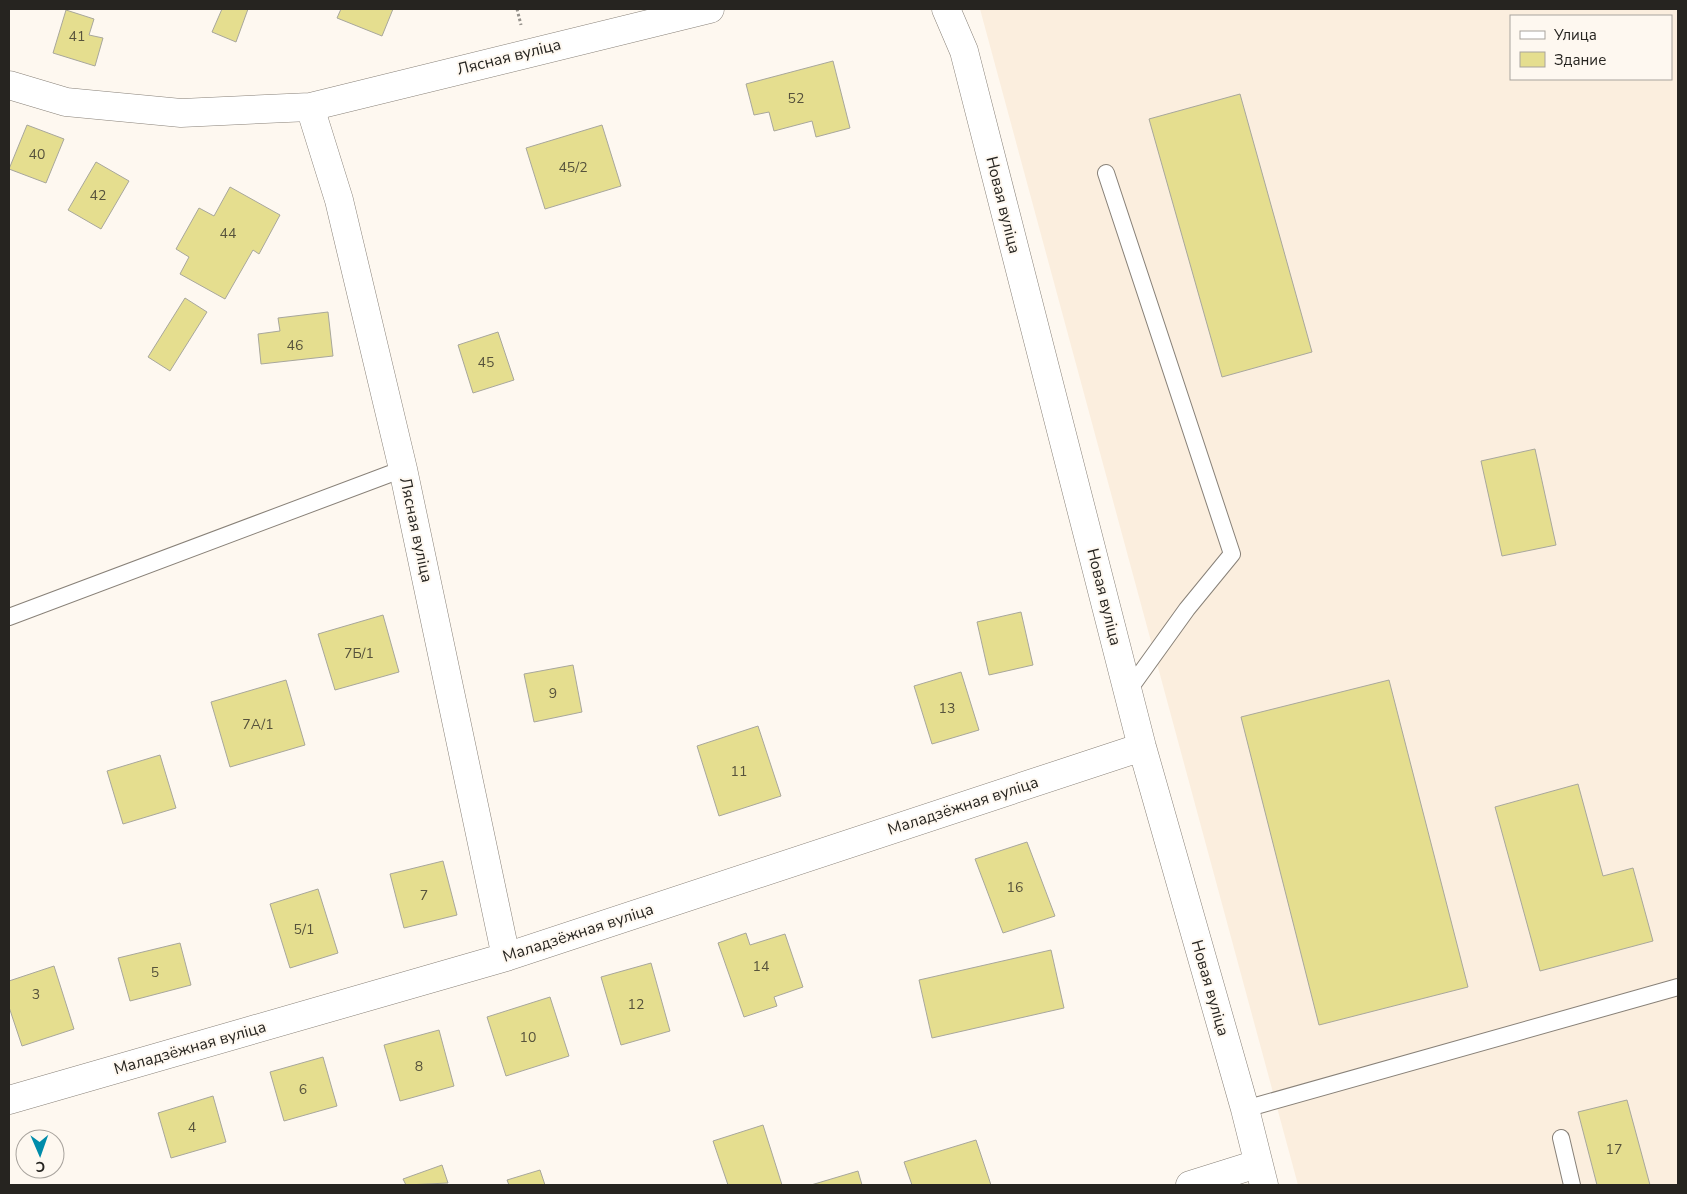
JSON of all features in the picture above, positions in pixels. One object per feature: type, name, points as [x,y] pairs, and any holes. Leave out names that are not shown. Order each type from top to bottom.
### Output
[{"type":"street","name":"Лясная вуліца","points":[[9,85],[66,102],[181,113],[310,107],[710,9]]},
{"type":"street","name":"Новая вуліца","points":[[946,9],[964,51],[1142,747],[1245,1109],[1261,1174]]},
{"type":"street","name":"Лясная вуліца","points":[[310,107],[339,200],[403,469],[506,957]]},
{"type":"street","name":"Маладзёжная вуліца","points":[[9,1100],[506,957],[1142,747]]},
{"type":"street","points":[[1190,1185],[1261,1174]]},
{"type":"lane","points":[[1106,173],[1232,554],[1187,610],[1128,691]]},
{"type":"lane","points":[[9,617],[403,469]]},
{"type":"lane","points":[[1245,1109],[1678,987]]},
{"type":"lane","points":[[1561,1138],[1572,1185]]},
{"type":"shaded area","points":[[980,9],[1678,9],[1678,1185],[1298,1185]]},
{"type":"building","points":[[222,9],[248,9],[236,42],[212,32]]},
{"type":"building","points":[[341,9],[393,9],[382,36],[337,18]]},
{"type":"building","points":[[66,10],[94,19],[89,35],[103,38],[95,66],[53,53]]},
{"type":"building","points":[[833,61],[850,128],[816,137],[812,121],[774,131],[769,112],[754,115],[746,84]]},
{"type":"building","points":[[1240,94],[1312,352],[1222,377],[1149,119]]},
{"type":"building","points":[[27,125],[64,139],[46,183],[9,169]]},
{"type":"building","points":[[602,125],[621,186],[545,209],[526,148]]},
{"type":"building","points":[[96,162],[129,181],[101,229],[68,210]]},
{"type":"building","points":[[230,187],[280,215],[259,254],[253,250],[225,299],[180,274],[189,257],[176,249],[199,208],[214,216]]},
{"type":"building","points":[[185,298],[207,312],[170,371],[148,357]]},
{"type":"building","points":[[328,312],[333,356],[261,364],[258,334],[280,331],[278,318]]},
{"type":"building","points":[[498,332],[514,380],[473,393],[458,345]]},
{"type":"building","points":[[1535,449],[1556,545],[1502,556],[1481,461]]},
{"type":"building","points":[[1021,612],[1033,665],[989,675],[977,622]]},
{"type":"building","points":[[383,615],[399,672],[335,690],[318,634]]},
{"type":"building","points":[[573,665],[582,712],[534,722],[524,674]]},
{"type":"building","points":[[961,672],[979,730],[932,744],[914,686]]},
{"type":"building","points":[[286,680],[305,745],[230,767],[211,702]]},
{"type":"building","points":[[1389,680],[1468,987],[1319,1025],[1241,717]]},
{"type":"building","points":[[758,726],[781,796],[719,816],[697,746]]},
{"type":"building","points":[[160,755],[176,808],[123,824],[107,771]]},
{"type":"building","points":[[1578,784],[1603,876],[1633,868],[1653,941],[1540,971],[1495,807]]},
{"type":"building","points":[[1027,842],[1055,916],[1003,933],[975,859]]},
{"type":"building","points":[[443,861],[457,915],[404,928],[390,874]]},
{"type":"building","points":[[318,889],[338,953],[290,968],[270,904]]},
{"type":"building","points":[[746,933],[750,945],[785,934],[803,987],[774,997],[777,1006],[744,1017],[718,943]]},
{"type":"building","points":[[180,943],[191,985],[130,1001],[118,958]]},
{"type":"building","points":[[1051,950],[1064,1008],[932,1038],[919,980]]},
{"type":"building","points":[[651,963],[670,1031],[621,1045],[601,977]]},
{"type":"building","points":[[54,966],[74,1029],[22,1046],[9,1007],[9,981]]},
{"type":"building","points":[[550,997],[569,1056],[506,1076],[487,1017]]},
{"type":"building","points":[[439,1030],[454,1086],[400,1101],[384,1045]]},
{"type":"building","points":[[323,1057],[337,1106],[284,1121],[270,1072]]},
{"type":"building","points":[[213,1096],[226,1142],[171,1158],[158,1113]]},
{"type":"building","points":[[1627,1100],[1650,1185],[1597,1185],[1578,1112]]},
{"type":"building","points":[[763,1125],[782,1185],[728,1185],[713,1141]]},
{"type":"building","points":[[976,1140],[991,1185],[912,1185],[904,1162]]},
{"type":"building","points":[[442,1165],[448,1183],[406,1185],[403,1179]]},
{"type":"building","points":[[540,1170],[545,1185],[509,1185],[507,1180]]},
{"type":"building","points":[[858,1171],[862,1185],[811,1185]]}]
